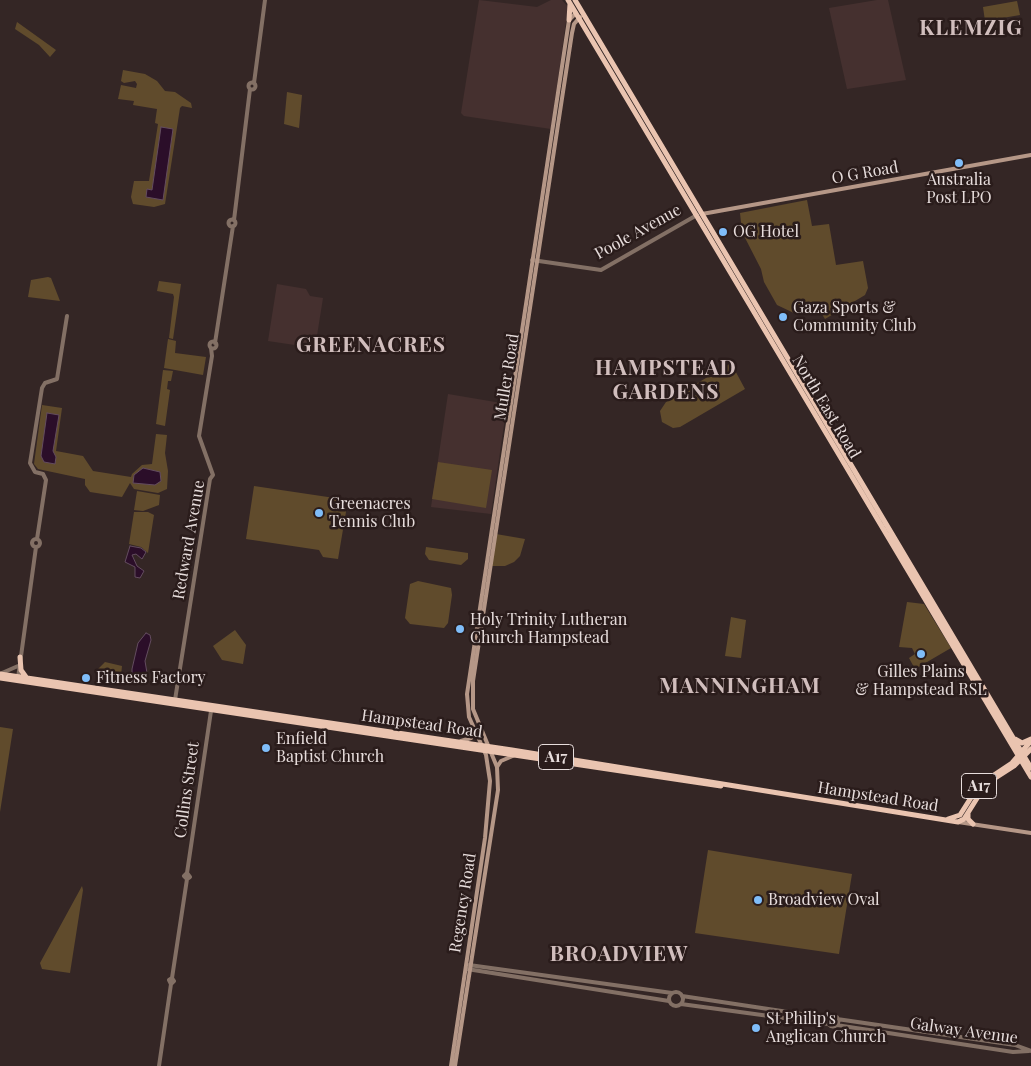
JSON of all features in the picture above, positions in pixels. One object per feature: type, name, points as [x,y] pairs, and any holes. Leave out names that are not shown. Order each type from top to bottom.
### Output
[{"type":"highway","name":"North East Road","points":[[571,0],[638,112],[661,156],[700,214]]},
{"type":"highway","points":[[569,20],[571,0]]},
{"type":"highway","name":"North East Road","points":[[638,112],[666,153],[812,404],[1021,756],[1031,768]]},
{"type":"highway","points":[[661,156],[666,153]]},
{"type":"highway","points":[[20,657],[21,670],[26,679]]},
{"type":"highway","name":"North East Road","points":[[966,662],[1012,737],[1031,777]]},
{"type":"highway","name":"Hampstead Road","points":[[0,675],[486,748],[515,755],[599,766]]},
{"type":"highway","name":"Hampstead Road","points":[[0,675],[17,676],[26,679]]},
{"type":"highway","points":[[1012,737],[1020,743],[1031,740]]},
{"type":"highway","name":"Hampstead Road","points":[[410,738],[453,742],[958,822]]},
{"type":"highway","name":"A17","points":[[958,822],[962,821],[986,784],[1021,756],[1031,740]]},
{"type":"highway","name":"A17","points":[[945,820],[960,815],[982,783],[1031,749]]},
{"type":"highway","points":[[969,810],[968,819],[973,824]]},
{"type":"main road","points":[[569,20],[580,14]]},
{"type":"main road","name":"Muller Road","points":[[565,62],[574,24],[580,14]]},
{"type":"main road","name":"Muller Road","points":[[486,748],[474,731],[469,717],[467,694],[565,62],[569,20]]},
{"type":"main road","name":"O G Road","points":[[700,214],[1031,155]]},
{"type":"main road","name":"Muller Road","points":[[486,748],[473,709],[472,692],[535,260]]},
{"type":"main road","points":[[453,742],[470,739],[474,731]]},
{"type":"main road","name":"Regency Road","points":[[450,1066],[498,790],[497,767],[486,748]]},
{"type":"main road","name":"Regency Road","points":[[455,1066],[490,791],[490,768],[486,748]]},
{"type":"main road","points":[[497,767],[501,761],[515,755]]},
{"type":"main road","name":"Hampstead Road","points":[[958,822],[1031,833]]},
{"type":"street","name":"Redward Avenue","points":[[175,702],[210,480],[213,474],[199,436],[265,0]]},
{"type":"street","name":"Poole Avenue","points":[[535,260],[602,270],[700,214]]},
{"type":"street","points":[[17,676],[36,547],[32,542],[37,539],[46,480],[43,474],[35,472],[30,463],[42,388],[45,383],[57,379],[67,316]]},
{"type":"street","points":[[0,675],[18,666]]},
{"type":"street","name":"Collins Street","points":[[159,1066],[171,984],[174,981],[172,978],[186,879],[190,877],[187,873],[212,708]]},
{"type":"street","points":[[468,967],[672,993],[678,992],[682,996],[828,1018],[833,1016],[837,1019],[836,1025],[832,1026],[681,1004],[675,1006],[670,1001],[468,967]]},
{"type":"street","points":[[670,1001],[672,993]]},
{"type":"street","points":[[681,1004],[682,996]]},
{"type":"street","points":[[828,1018],[828,1024]]},
{"type":"street","name":"Galway Avenue","points":[[837,1019],[1014,1046],[1030,1051]]},
{"type":"street","name":"Galway Avenue","points":[[836,1025],[1012,1052],[1030,1051]]},
{"type":"shaded area","points":[[479,0],[537,7],[551,0],[562,0],[568,7],[551,129],[464,116],[461,113]]},
{"type":"shaded area","points":[[888,0],[906,80],[847,89],[829,8]]},
{"type":"shaded area","points":[[1017,1],[1020,15],[985,21],[983,7]]},
{"type":"shaded area","points":[[17,22],[56,50],[50,57],[39,45],[15,29]]},
{"type":"shaded area","points":[[123,70],[145,74],[157,81],[165,91],[175,92],[191,103],[192,108],[182,106],[180,108],[165,204],[154,207],[133,204],[131,197],[134,181],[149,181],[158,124],[155,123],[157,109],[133,105],[134,101],[118,99],[121,85],[136,88],[137,84],[135,81],[124,83],[121,81]]},
{"type":"shaded area","points":[[287,92],[302,95],[299,128],[284,124]]},
{"type":"shaded area","points":[[161,127],[173,129],[163,200],[146,197],[147,189],[152,190]]},
{"type":"shaded area","points":[[807,200],[812,226],[829,224],[836,265],[863,261],[868,288],[865,295],[825,319],[815,303],[796,314],[777,305],[764,282],[761,269],[742,232],[740,213]]},
{"type":"shaded area","points":[[51,278],[60,301],[28,297],[31,280]]},
{"type":"shaded area","points":[[159,281],[181,284],[173,339],[169,338],[174,297],[173,294],[157,291]]},
{"type":"shaded area","points":[[277,284],[306,289],[310,296],[323,298],[315,348],[268,341]]},
{"type":"shaded area","points":[[168,339],[176,341],[175,353],[206,357],[203,375],[164,368]]},
{"type":"shaded area","points":[[731,363],[745,389],[680,427],[673,428],[662,422],[660,411],[666,402]]},
{"type":"shaded area","points":[[163,370],[173,371],[171,381],[168,381],[167,389],[170,390],[165,426],[156,424]]},
{"type":"shaded area","points":[[448,394],[507,404],[491,514],[431,507]]},
{"type":"shaded area","points":[[42,405],[62,408],[56,451],[83,456],[93,471],[131,477],[142,465],[152,464],[156,434],[167,435],[165,453],[168,471],[167,489],[158,493],[134,489],[130,483],[122,497],[90,492],[85,485],[85,479],[38,469],[34,464]]},
{"type":"shaded area","points":[[47,413],[59,415],[53,451],[56,457],[55,464],[44,462],[41,456]]},
{"type":"shaded area","points":[[438,462],[492,470],[486,508],[432,499]]},
{"type":"shaded area","points":[[143,468],[160,472],[161,481],[155,485],[133,483],[134,475]]},
{"type":"shaded area","points":[[254,486],[348,500],[338,559],[323,557],[319,550],[246,539]]},
{"type":"shaded area","points":[[137,491],[160,495],[159,505],[143,511],[134,510]]},
{"type":"shaded area","points":[[134,512],[148,512],[154,515],[148,553],[141,547],[129,544]]},
{"type":"shaded area","points":[[496,534],[525,539],[520,556],[514,562],[505,566],[491,566]]},
{"type":"shaded area","points":[[130,546],[141,548],[146,552],[142,559],[136,554],[132,555],[137,566],[144,571],[140,578],[135,577],[135,567],[125,562]]},
{"type":"shaded area","points":[[426,547],[468,553],[468,559],[461,565],[429,560],[425,554]]},
{"type":"shaded area","points":[[418,581],[451,588],[452,595],[448,623],[444,628],[410,624],[405,618],[410,584]]},
{"type":"shaded area","points":[[907,602],[924,604],[951,648],[915,669],[909,658],[915,654],[912,648],[899,647]]},
{"type":"shaded area","points":[[731,617],[746,620],[741,658],[725,656]]},
{"type":"shaded area","points":[[235,630],[246,645],[243,664],[222,660],[213,646]]},
{"type":"shaded area","points":[[146,633],[150,635],[151,640],[145,661],[147,673],[144,679],[138,680],[132,676],[132,669],[138,643]]},
{"type":"shaded area","points":[[105,662],[122,666],[121,676],[117,678],[102,677],[98,669]]},
{"type":"shaded area","points":[[0,727],[13,729],[0,812]]},
{"type":"shaded area","points":[[708,850],[852,874],[839,954],[695,933]]},
{"type":"shaded area","points":[[82,886],[83,890],[70,973],[42,969],[40,963]]},
{"type":"place","name":"Australia Post LPO","points":[[959,163]]},
{"type":"place","name":"OG Hotel","points":[[723,232]]},
{"type":"place","name":"Gaza Sports & Community Club","points":[[783,317]]},
{"type":"place","name":"Greenacres Tennis Club","points":[[319,513]]},
{"type":"place","name":"Holy Trinity Lutheran Church Hampstead","points":[[460,629]]},
{"type":"place","name":"Gilles Plains & Hampstead RSL","points":[[921,654]]},
{"type":"place","name":"Fitness Factory","points":[[86,678]]},
{"type":"place","name":"Enfield Baptist Church","points":[[266,748]]},
{"type":"place","name":"Broadview Oval","points":[[758,900]]},
{"type":"place","name":"St Philip's Anglican Church","points":[[756,1028]]},
{"type":"district","name":"KLEMZIG","points":[[971,28]]},
{"type":"district","name":"GREENACRES","points":[[371,345]]},
{"type":"district","name":"HAMPSTEAD GARDENS","points":[[666,380]]},
{"type":"district","name":"MANNINGHAM","points":[[740,686]]},
{"type":"district","name":"BROADVIEW","points":[[619,954]]}]
